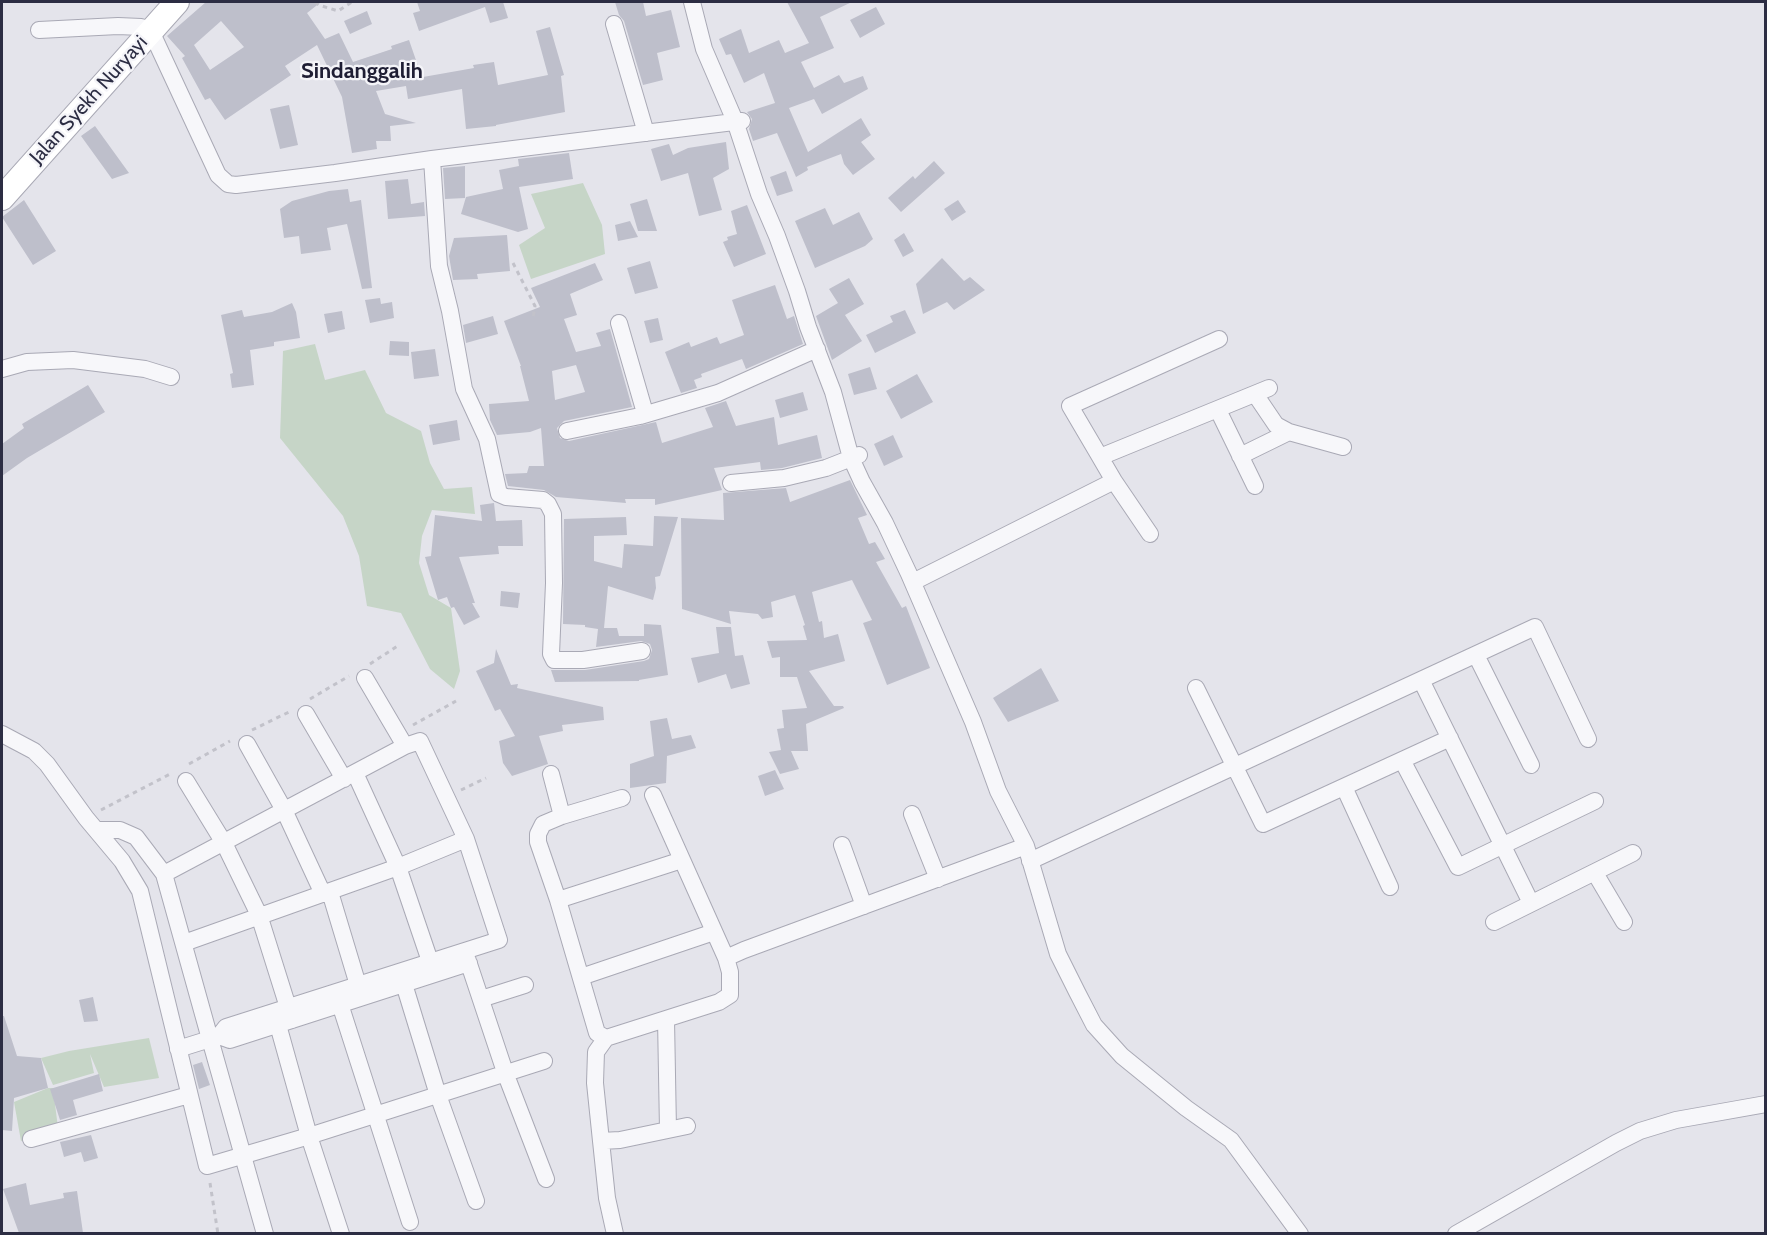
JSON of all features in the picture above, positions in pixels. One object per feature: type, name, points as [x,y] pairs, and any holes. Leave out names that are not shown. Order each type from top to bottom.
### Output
[{"type":"main road","name":"Jalan Syekh Nuryayi","points":[[2,198],[177,2]]},
{"type":"street","points":[[692,2],[704,49],[738,121],[759,194],[777,236],[833,392],[862,482],[885,523],[974,722],[998,791],[1028,854],[1059,954],[1094,1025],[1122,1056],[1186,1108],[1231,1140],[1300,1233]]},
{"type":"street","points":[[614,24],[646,133]]},
{"type":"street","points":[[39,30],[118,26],[141,27],[151,31],[218,176],[228,184],[236,185],[335,173],[738,121]]},
{"type":"street","points":[[432,159],[439,266],[450,311],[464,389],[487,439],[499,494],[506,497],[543,500],[554,514],[551,654],[554,660],[583,660],[642,651]]},
{"type":"street","points":[[619,323],[645,413]]},
{"type":"street","points":[[1150,534],[1114,481],[1070,406],[1219,339]]},
{"type":"street","points":[[567,431],[718,393],[817,349]]},
{"type":"street","points":[[2,369],[27,362],[73,360],[145,369],[171,377]]},
{"type":"street","points":[[1100,458],[1262,391],[1276,425],[1289,432],[1343,447]]},
{"type":"street","points":[[1218,410],[1255,486]]},
{"type":"street","points":[[1240,456],[1289,432]]},
{"type":"street","points":[[731,483],[784,478],[826,468],[855,457]]},
{"type":"street","points":[[912,582],[1114,481]]},
{"type":"street","points":[[726,958],[938,879],[1028,854],[1235,766],[1535,627],[1588,739]]},
{"type":"street","points":[[1476,655],[1531,765]]},
{"type":"street","points":[[366,678],[402,740]]},
{"type":"street","points":[[1421,680],[1531,903]]},
{"type":"street","points":[[1196,688],[1263,824],[1450,738]]},
{"type":"street","points":[[306,714],[349,776],[399,867],[432,969]]},
{"type":"street","points":[[2,734],[34,751],[47,764],[122,861],[140,891],[207,1166],[506,1075],[544,1061]]},
{"type":"street","points":[[164,874],[349,776],[402,740],[420,741],[466,839],[499,940],[467,957],[360,991],[286,1018]]},
{"type":"street","points":[[247,744],[326,893],[360,991]]},
{"type":"street","points":[[1402,760],[1458,867],[1595,801]]},
{"type":"street","points":[[551,774],[562,816]]},
{"type":"street","points":[[186,781],[224,843],[259,915],[286,1018],[309,1136],[341,1233]]},
{"type":"street","points":[[1344,787],[1390,887]]},
{"type":"street","points":[[615,1233],[607,1198],[601,1141],[595,1083],[596,1052],[606,1038],[719,1002],[730,995],[730,972],[726,958],[653,795]]},
{"type":"street","points":[[606,1038],[597,1033],[558,900],[538,842],[538,834],[543,824],[622,798]]},
{"type":"street","points":[[912,814],[938,879]]},
{"type":"street","points":[[97,830],[120,830],[136,837],[164,874],[214,1038],[242,1157],[265,1233]]},
{"type":"street","points":[[184,943],[399,867],[466,839]]},
{"type":"street","points":[[842,845],[864,906]]},
{"type":"street","points":[[1494,922],[1633,853]]},
{"type":"street","points":[[558,900],[682,860]]},
{"type":"street","points":[[1595,873],[1624,922]]},
{"type":"street","points":[[581,978],[714,932]]},
{"type":"street","points":[[467,957],[506,1075],[546,1179]]},
{"type":"street","points":[[178,1049],[214,1038],[226,1027],[286,1018],[340,1004],[360,991],[404,984],[432,969]]},
{"type":"street","points":[[404,984],[438,1095],[476,1201]]},
{"type":"street","points":[[481,999],[525,985]]},
{"type":"street","points":[[340,1004],[374,1116],[410,1222]]},
{"type":"street","points":[[666,1019],[668,1130]]},
{"type":"street","points":[[31,1139],[189,1095]]},
{"type":"street","points":[[1456,1233],[1640,1131],[1676,1120],[1766,1104]]},
{"type":"street","points":[[601,1141],[620,1140],[687,1126]]},
{"type":"path","points":[[315,2],[338,11],[352,2]]},
{"type":"path","points":[[513,263],[535,306],[533,318]]},
{"type":"path","points":[[402,740],[456,701]]},
{"type":"path","points":[[446,797],[486,778]]},
{"type":"path","points":[[207,1166],[218,1233]]},
{"type":"green space","points":[[583,183],[602,225],[605,254],[531,279],[519,245],[545,228],[531,194]]},
{"type":"green space","points":[[315,344],[325,380],[365,370],[386,413],[421,431],[430,463],[444,489],[472,487],[475,514],[432,510],[422,536],[419,563],[429,595],[451,608],[460,671],[454,689],[430,669],[401,613],[367,606],[359,556],[343,516],[280,438],[283,351]]},
{"type":"green space","points":[[149,1038],[159,1078],[104,1087],[90,1054],[94,1073],[53,1085],[41,1058],[69,1051]]},
{"type":"green space","points":[[53,1088],[58,1128],[21,1141],[14,1102]]},
{"type":"building","points":[[206,2],[321,2],[307,13],[325,39],[339,33],[353,62],[392,49],[391,46],[409,40],[418,66],[421,66],[423,77],[494,62],[498,85],[548,75],[536,31],[550,27],[564,75],[561,76],[565,112],[496,126],[466,129],[462,89],[408,99],[406,86],[376,91],[385,114],[416,123],[390,126],[391,141],[376,141],[377,149],[352,153],[342,97],[317,45],[285,66],[291,75],[225,120],[210,98],[205,100],[182,58],[185,56],[167,36]],"holes":[[[221,21],[244,47],[210,70],[194,45]]]},
{"type":"building","points":[[417,2],[503,2],[508,18],[490,23],[485,7],[419,31],[413,13],[420,11]]},
{"type":"building","points":[[615,2],[643,2],[646,16],[671,10],[680,47],[657,53],[663,80],[643,85],[624,21],[619,15]]},
{"type":"building","points":[[787,2],[852,2],[820,17],[834,48],[801,62],[814,88],[839,75],[844,83],[863,76],[868,89],[822,114],[814,99],[789,108],[808,152],[861,118],[871,135],[861,142],[875,159],[853,175],[844,164],[841,154],[807,167],[808,170],[796,177],[777,133],[753,141],[749,129],[752,119],[747,112],[775,103],[764,73],[744,83],[731,54],[726,55],[719,39],[741,29],[749,53],[779,40],[785,53],[809,43]]},
{"type":"building","points":[[876,7],[885,24],[860,38],[850,20]]},
{"type":"building","points":[[367,11],[372,24],[350,34],[344,21]]},
{"type":"building","points":[[289,105],[298,145],[280,149],[270,109]]},
{"type":"building","points":[[95,126],[129,173],[112,179],[81,136]]},
{"type":"building","points":[[726,142],[729,169],[713,178],[722,210],[699,216],[688,173],[661,181],[651,149],[669,144],[673,155],[688,148]]},
{"type":"building","points":[[569,153],[573,179],[519,187],[528,229],[518,232],[461,214],[466,197],[503,189],[499,170],[519,166],[518,159]]},
{"type":"building","points":[[934,161],[945,173],[901,212],[888,198],[913,176],[915,179]]},
{"type":"building","points":[[465,166],[465,198],[445,199],[443,168]]},
{"type":"building","points":[[786,171],[793,191],[777,196],[770,177]]},
{"type":"building","points":[[408,179],[411,204],[424,202],[425,216],[388,219],[385,181]]},
{"type":"building","points":[[348,189],[350,202],[361,200],[372,288],[362,289],[347,224],[327,228],[331,250],[301,254],[299,236],[284,238],[280,209],[292,201],[329,191]]},
{"type":"building","points":[[647,199],[657,231],[638,231],[630,204]]},
{"type":"building","points":[[24,200],[56,251],[33,265],[2,217]]},
{"type":"building","points":[[958,200],[966,212],[952,221],[944,209]]},
{"type":"building","points":[[747,205],[766,254],[734,267],[723,242],[728,240],[727,237],[737,234],[731,211]]},
{"type":"building","points":[[825,208],[833,225],[859,212],[873,239],[865,246],[815,268],[795,221]]},
{"type":"building","points":[[630,221],[638,237],[618,241],[615,225]]},
{"type":"building","points":[[904,233],[914,251],[903,257],[894,240]]},
{"type":"building","points":[[507,235],[510,271],[477,274],[478,279],[453,280],[449,256],[454,238]]},
{"type":"building","points":[[942,258],[964,281],[970,277],[985,290],[954,310],[947,302],[923,314],[916,284]]},
{"type":"building","points":[[650,261],[658,288],[635,294],[627,268]]},
{"type":"building","points":[[595,263],[603,280],[570,294],[577,315],[564,319],[576,352],[601,346],[596,333],[610,329],[632,407],[564,421],[557,428],[560,438],[569,441],[656,422],[662,443],[713,427],[705,408],[726,401],[736,426],[774,417],[778,445],[817,435],[822,458],[782,468],[761,470],[760,462],[714,468],[722,490],[655,505],[655,499],[625,499],[626,503],[556,497],[544,490],[508,486],[505,474],[527,473],[529,466],[544,466],[541,428],[530,432],[497,435],[490,420],[489,404],[529,401],[521,366],[504,321],[540,307],[531,288]],"holes":[[[576,365],[585,392],[555,400],[552,371]]]},
{"type":"building","points":[[849,278],[864,304],[845,315],[862,341],[832,360],[816,316],[838,303],[829,289]]},
{"type":"building","points":[[775,285],[787,319],[794,316],[803,344],[746,369],[742,359],[701,374],[702,377],[694,380],[697,388],[681,393],[665,352],[689,342],[691,347],[717,337],[720,344],[744,335],[732,300]]},
{"type":"building","points":[[380,298],[381,304],[392,302],[394,318],[370,323],[365,300]]},
{"type":"building","points":[[292,303],[296,312],[300,338],[274,342],[274,346],[250,350],[254,385],[232,388],[230,374],[233,373],[221,315],[242,310],[244,317],[272,312]]},
{"type":"building","points":[[905,310],[916,333],[875,353],[866,335],[893,322],[890,316]]},
{"type":"building","points":[[342,311],[345,329],[328,333],[324,314]]},
{"type":"building","points":[[493,316],[498,334],[466,343],[463,325]]},
{"type":"building","points":[[658,318],[663,340],[650,343],[644,321]]},
{"type":"building","points":[[390,341],[409,342],[409,356],[389,355]]},
{"type":"building","points":[[435,349],[439,376],[414,379],[411,352]]},
{"type":"building","points":[[870,367],[877,389],[854,395],[848,374]]},
{"type":"building","points":[[917,374],[933,402],[901,419],[886,391]]},
{"type":"building","points":[[88,385],[105,412],[27,458],[2,476],[2,444],[24,428],[22,424]]},
{"type":"building","points":[[803,392],[808,410],[780,418],[775,400]]},
{"type":"building","points":[[457,420],[460,440],[433,445],[429,425]]},
{"type":"building","points":[[893,435],[903,457],[884,466],[874,444]]},
{"type":"building","points":[[850,480],[867,515],[858,518],[869,544],[875,542],[885,559],[876,562],[902,608],[906,606],[930,668],[887,685],[863,623],[872,620],[852,580],[812,592],[819,622],[822,621],[824,638],[838,634],[845,661],[809,671],[834,706],[844,708],[806,724],[808,751],[791,751],[799,769],[780,774],[769,752],[781,750],[777,729],[784,728],[782,710],[807,708],[797,677],[780,677],[780,657],[772,658],[767,641],[807,640],[803,626],[805,625],[795,595],[771,602],[773,617],[762,619],[758,614],[729,611],[731,624],[682,609],[681,518],[724,520],[723,493],[786,488],[790,502]]},
{"type":"building","points":[[494,503],[496,521],[522,520],[523,546],[498,546],[499,554],[459,557],[475,603],[472,603],[480,617],[464,625],[454,607],[451,608],[447,597],[438,600],[425,557],[431,556],[435,515],[482,521],[480,505]]},
{"type":"building","points":[[654,516],[678,517],[660,576],[655,577],[656,588],[653,600],[608,586],[604,628],[617,628],[619,636],[644,636],[644,624],[661,625],[668,675],[639,681],[555,682],[551,670],[585,670],[644,661],[649,659],[652,650],[650,644],[641,641],[596,647],[598,629],[585,627],[585,625],[563,624],[564,519],[626,517],[627,535],[594,536],[594,561],[622,568],[624,544],[653,546]]},
{"type":"building","points":[[501,591],[520,593],[518,608],[500,606]]},
{"type":"building","points":[[716,627],[731,627],[735,656],[743,655],[750,684],[731,689],[726,674],[698,683],[691,658],[719,653]]},
{"type":"building","points":[[496,649],[511,685],[518,684],[517,688],[603,707],[604,720],[562,725],[563,731],[539,736],[548,764],[512,776],[503,763],[499,741],[515,736],[500,709],[495,711],[476,671],[494,663]]},
{"type":"building","points":[[1041,668],[1059,701],[1008,722],[993,698]]},
{"type":"building","points":[[667,718],[672,739],[691,735],[696,748],[667,756],[666,783],[630,788],[630,764],[654,756],[650,721]]},
{"type":"building","points":[[775,770],[784,789],[765,796],[758,776]]},
{"type":"building","points":[[93,997],[98,1021],[84,1022],[79,1000]]},
{"type":"building","points":[[2,1016],[4,1016],[17,1056],[41,1058],[48,1088],[14,1098],[12,1131],[2,1130]]},
{"type":"building","points":[[202,1062],[210,1085],[199,1089],[193,1065]]},
{"type":"building","points":[[99,1074],[103,1091],[73,1100],[77,1115],[60,1120],[50,1089]]},
{"type":"building","points":[[91,1135],[98,1158],[84,1162],[81,1152],[64,1157],[60,1142]]},
{"type":"building","points":[[26,1183],[30,1205],[64,1198],[63,1193],[77,1191],[83,1233],[19,1233],[3,1189]]},
{"type":"district","name":"Sindanggalih","points":[[362,72]]}]
